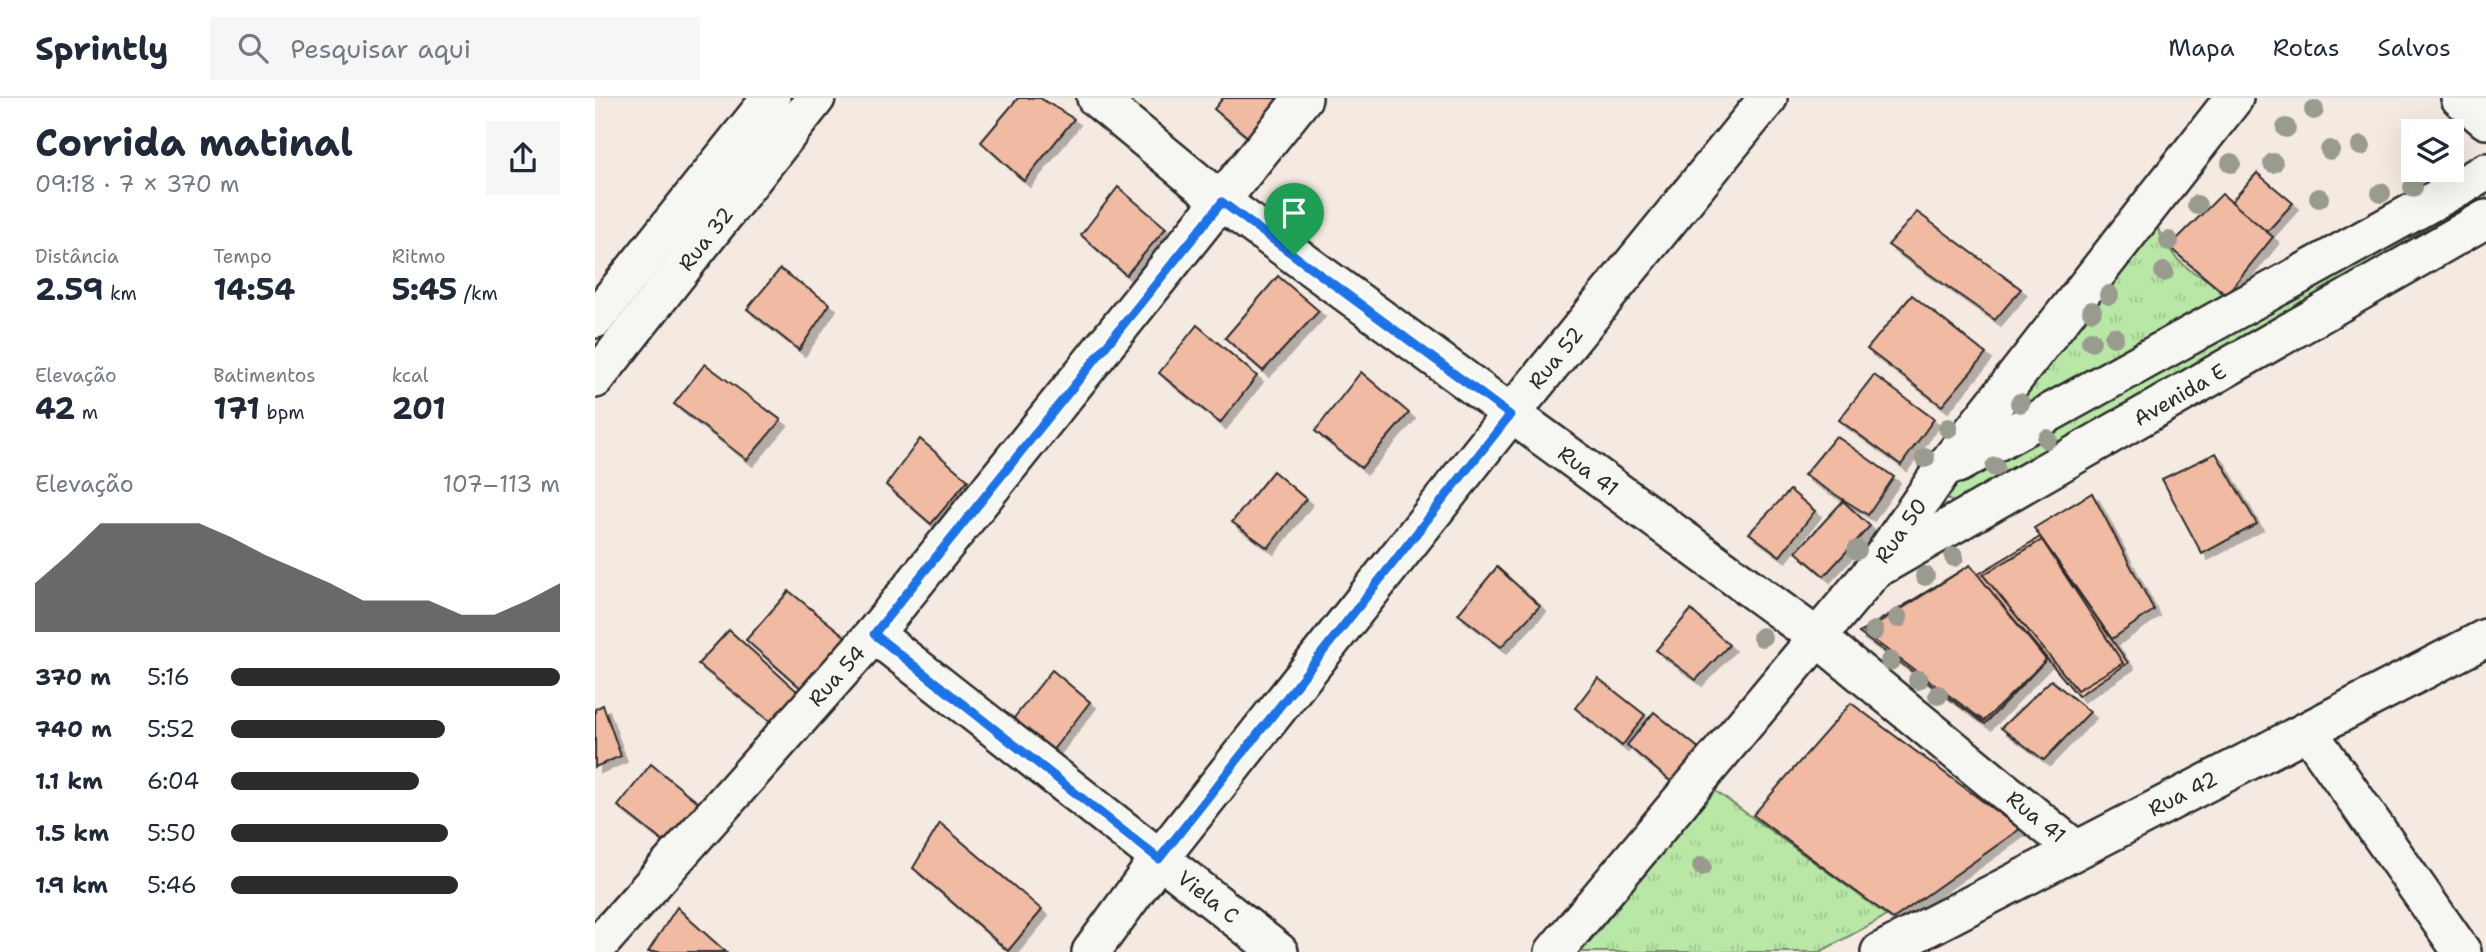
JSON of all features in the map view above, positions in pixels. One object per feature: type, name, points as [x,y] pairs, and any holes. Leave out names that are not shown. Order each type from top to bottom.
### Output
[{"type":"street","name":"Rua 32","points":[[595,318],[771,98]]},
{"type":"street","name":"Rua 32","points":[[595,379],[816,98]]},
{"type":"street","name":"Rua 41","points":[[1096,98],[1222,202],[1818,638],[2075,849]]},
{"type":"street","name":"Rua 54","points":[[595,949],[874,634],[1303,98]]},
{"type":"street","name":"Rua 52","points":[[1091,952],[1159,859],[1510,415],[1768,98]]},
{"type":"street","name":"Rua 50","points":[[1554,952],[1873,571],[1941,472],[2234,98]]},
{"type":"street","points":[[2460,98],[2486,120]]},
{"type":"street","points":[[1941,472],[2486,172]]},
{"type":"street","name":"Avenida E","points":[[1873,571],[2486,219]]},
{"type":"street","name":"Viela C","points":[[874,634],[1279,952]]},
{"type":"street","name":"Rua 42","points":[[1880,952],[2486,638]]},
{"type":"street","points":[[2308,731],[2462,952]]},
{"type":"green space","points":[[2486,184],[2486,204],[2144,394],[1956,503],[1946,499],[1943,494],[1946,483]]},
{"type":"green space","points":[[2150,209],[2162,238],[2176,258],[2211,282],[2229,301],[1983,431]]},
{"type":"green space","points":[[1714,790],[1888,915],[1820,952],[1581,952]]},
{"type":"building","points":[[1018,98],[1040,98],[1074,119],[1024,181],[981,142]]},
{"type":"building","points":[[1223,98],[1285,98],[1250,139],[1214,109]]},
{"type":"building","points":[[2257,173],[2293,203],[2267,232],[2231,202]]},
{"type":"building","points":[[1118,187],[1166,228],[1126,275],[1081,235]]},
{"type":"building","points":[[2222,194],[2273,237],[2226,295],[2169,247]]},
{"type":"building","points":[[1917,212],[2021,289],[1995,320],[1888,245]]},
{"type":"building","points":[[780,269],[830,304],[799,350],[747,309]]},
{"type":"building","points":[[1278,276],[1319,311],[1263,371],[1225,338]]},
{"type":"building","points":[[1912,295],[1986,354],[1942,406],[1867,349]]},
{"type":"building","points":[[1197,325],[1257,376],[1220,423],[1159,373]]},
{"type":"building","points":[[705,364],[781,420],[747,460],[674,404]]},
{"type":"building","points":[[1361,372],[1409,413],[1361,468],[1315,431]]},
{"type":"building","points":[[1874,375],[1934,419],[1901,465],[1839,420]]},
{"type":"building","points":[[1836,436],[1894,477],[1868,515],[1804,475]]},
{"type":"building","points":[[920,439],[968,480],[931,524],[886,485]]},
{"type":"building","points":[[2216,453],[2257,524],[2202,554],[2162,479]]},
{"type":"building","points":[[1273,471],[1306,499],[1268,548],[1232,522]]},
{"type":"building","points":[[1790,490],[1815,511],[1780,556],[1749,533]]},
{"type":"building","points":[[2092,493],[2154,610],[2112,639],[2034,528]]},
{"type":"building","points":[[1843,501],[1870,526],[1824,576],[1796,552]]},
{"type":"building","points":[[2040,537],[2128,663],[2078,696],[1977,575]]},
{"type":"building","points":[[2042,540],[2123,663],[2077,690],[1983,575]]},
{"type":"building","points":[[1970,565],[2046,660],[1985,724],[1859,633]]},
{"type":"building","points":[[1970,565],[2046,660],[1984,721],[1864,633]]},
{"type":"building","points":[[1497,567],[1540,606],[1501,647],[1458,614]]},
{"type":"building","points":[[789,591],[852,642],[810,696],[746,640]]},
{"type":"building","points":[[1691,610],[1729,645],[1696,680],[1656,650]]},
{"type":"building","points":[[729,630],[798,692],[772,723],[698,664]]},
{"type":"building","points":[[1052,670],[1090,702],[1045,760],[1006,728]]},
{"type":"building","points":[[1598,678],[1645,715],[1622,746],[1575,708]]},
{"type":"building","points":[[2051,680],[2090,712],[2044,760],[2001,728]]},
{"type":"building","points":[[1851,703],[2020,829],[1893,919],[1753,815]]},
{"type":"building","points":[[603,705],[621,756],[595,767],[595,709]]},
{"type":"building","points":[[1654,712],[1701,750],[1674,784],[1627,745]]},
{"type":"building","points":[[651,764],[707,810],[675,851],[618,806]]},
{"type":"building","points":[[940,823],[1042,910],[1008,951],[913,868]]},
{"type":"building","points":[[677,907],[689,919],[726,952],[648,952]]},
{"type":"route","points":[[1222,202],[1294,255],[1510,415],[1159,859],[874,634],[1222,202]]}]
